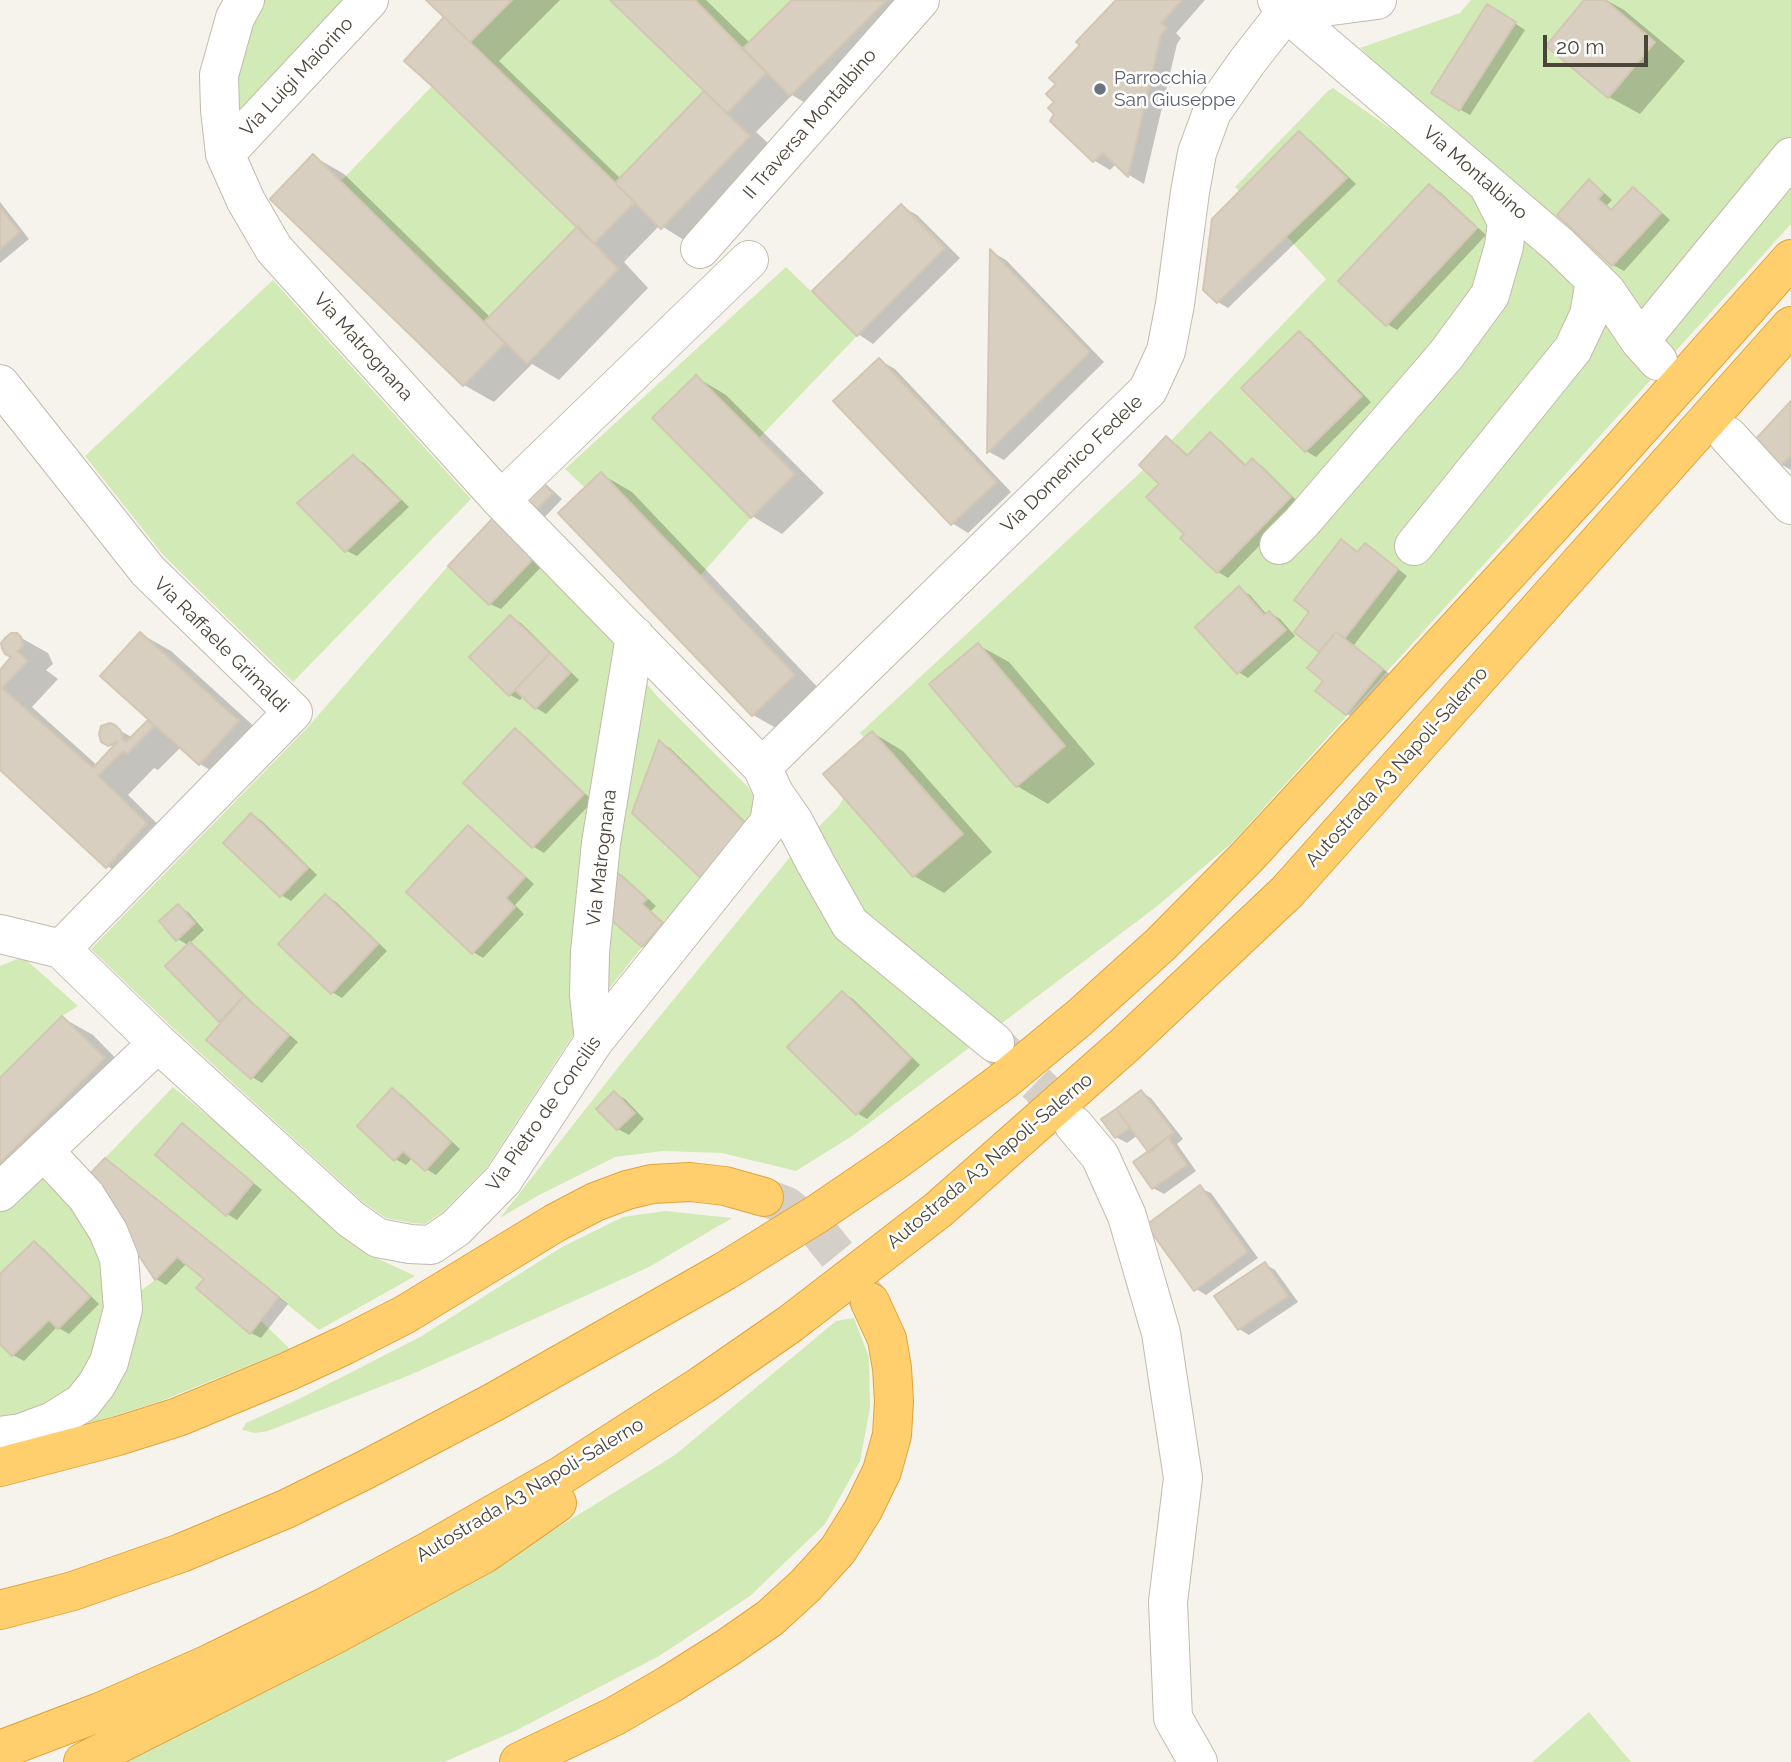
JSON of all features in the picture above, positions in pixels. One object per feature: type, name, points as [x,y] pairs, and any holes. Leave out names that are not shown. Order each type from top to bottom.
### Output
[{"type":"highway","points":[[0,1610],[73,1591],[181,1553],[286,1509],[494,1402],[725,1271],[817,1214],[895,1161],[1003,1081],[1079,1018],[1161,944],[1248,856],[1600,473],[1791,259]]},
{"type":"highway","name":"Autostrada A3 Napoli-Salerno","points":[[0,1750],[100,1712],[209,1664],[325,1607],[562,1475],[702,1385],[790,1324],[938,1210],[1127,1044],[1287,892],[1791,326]]},
{"type":"highway","points":[[0,1467],[178,1417],[289,1371],[404,1315],[555,1223],[595,1202],[627,1190],[652,1184],[690,1182],[725,1186],[764,1197]]},
{"type":"highway","points":[[519,1762],[615,1716],[727,1648],[779,1610],[838,1550],[863,1510],[882,1471],[892,1435],[892,1367],[887,1339],[870,1302]]},
{"type":"highway","points":[[83,1762],[321,1641],[484,1554],[602,1472],[702,1385]]},
{"type":"street","name":"Via Matrognana","points":[[245,0],[235,18],[219,75],[225,154],[246,201],[274,249],[501,500],[635,636],[768,780],[850,924],[995,1043]]},
{"type":"street","name":"Via Luigi Maiorino","points":[[225,154],[369,0]]},
{"type":"street","name":"II Traversa Montalbino","points":[[700,249],[920,0]]},
{"type":"street","points":[[1282,6],[1377,0]]},
{"type":"street","name":"Via Montalbino","points":[[1282,6],[1560,246],[1606,291],[1649,351],[1791,157]]},
{"type":"street","name":"Via Domenico Fedele","points":[[768,780],[1148,390],[1166,351],[1197,153],[1212,112],[1282,6]]},
{"type":"street","points":[[1279,545],[1446,355],[1490,295],[1504,246],[1507,222],[1488,185]]},
{"type":"street","points":[[501,500],[749,260]]},
{"type":"street","points":[[1414,546],[1573,349],[1589,315],[1595,281]]},
{"type":"street","name":"Via Raffaele Grimaldi","points":[[0,384],[148,571],[293,712],[61,949]]},
{"type":"street","points":[[1728,436],[1791,505]]},
{"type":"street","name":"Via Matrognana","points":[[594,1041],[589,995],[592,929],[601,843],[635,636]]},
{"type":"street","name":"Via Pietro de Concilis","points":[[61,949],[158,1043],[351,1219],[378,1238],[431,1245],[456,1228],[503,1180],[594,1041],[769,822],[768,780]]},
{"type":"street","points":[[0,934],[61,949]]},
{"type":"street","points":[[0,1192],[158,1043]]},
{"type":"street","points":[[1074,1125],[1100,1156],[1127,1216],[1161,1334],[1183,1478],[1168,1602],[1173,1718],[1198,1762]]},
{"type":"street","points":[[0,1436],[20,1433],[53,1421],[82,1403],[109,1362],[123,1309],[119,1258],[108,1231],[86,1195],[44,1151]]},
{"type":"green space","points":[[256,0],[359,0],[231,138],[235,47]]},
{"type":"green space","points":[[512,0],[610,0],[704,91],[615,183],[470,42]]},
{"type":"green space","points":[[695,0],[792,0],[743,48]]},
{"type":"green space","points":[[1471,0],[1791,0],[1791,224],[1673,354],[1360,48],[1460,13]]},
{"type":"green space","points":[[432,86],[578,226],[484,322],[341,181]]},
{"type":"green space","points":[[1333,88],[1461,178],[1550,255],[1656,374],[1232,843],[1156,907],[852,1136],[796,1171],[722,1153],[663,1151],[615,1157],[500,1218],[620,1065],[795,851],[838,807],[873,748],[860,733],[1142,471],[1326,279],[1235,187]]},
{"type":"green space","points":[[786,267],[857,336],[759,438],[696,375],[653,417],[751,518],[700,576],[601,472],[584,487],[565,469]]},
{"type":"green space","points":[[273,280],[471,499],[293,682],[164,556],[85,456]]},
{"type":"green space","points":[[493,518],[535,557],[657,696],[748,787],[755,798],[748,826],[642,947],[577,1029],[487,1167],[443,1212],[425,1224],[412,1223],[386,1218],[364,1203],[91,949],[308,727]]},
{"type":"green space","points":[[23,957],[78,1006],[62,1016],[0,1078],[0,966]]},
{"type":"green space","points":[[173,1087],[275,1171],[368,1254],[415,1276],[319,1330],[105,1158]]},
{"type":"green space","points":[[43,1161],[80,1200],[114,1289],[80,1394],[0,1429],[0,1202]]},
{"type":"green space","points":[[665,1211],[732,1218],[649,1267],[410,1375],[268,1431],[255,1433],[242,1430],[246,1423],[420,1337],[562,1247],[623,1217]]},
{"type":"green space","points":[[177,1257],[204,1279],[196,1288],[249,1334],[261,1321],[290,1349],[161,1401],[95,1422],[72,1425],[131,1298],[155,1280]]},
{"type":"green space","points":[[854,1318],[869,1357],[870,1408],[860,1461],[825,1524],[750,1596],[659,1656],[515,1731],[444,1762],[118,1762],[508,1558],[675,1455],[836,1321]]},
{"type":"green space","points":[[1589,1712],[1631,1762],[1532,1762]]},
{"type":"building","points":[[426,0],[512,0],[470,42]]},
{"type":"building","points":[[610,0],[695,0],[766,73],[727,113]]},
{"type":"building","points":[[792,0],[886,1],[790,96],[743,48]]},
{"type":"building","name":"Parrocchia San Giuseppe","points":[[1116,0],[1182,0],[1161,23],[1167,28],[1161,35],[1128,177],[1103,153],[1093,162],[1050,121],[1054,114],[1048,108],[1054,102],[1046,94],[1056,84],[1049,78],[1080,45],[1076,42]]},
{"type":"building","points":[[1584,0],[1605,0],[1655,42],[1608,98],[1546,46]]},
{"type":"building","points":[[1487,4],[1516,22],[1459,111],[1431,93]]},
{"type":"building","points":[[444,17],[635,202],[594,244],[404,61]]},
{"type":"building","points":[[704,91],[750,136],[661,229],[615,183]]},
{"type":"building","points":[[1299,131],[1347,178],[1217,303],[1203,290],[1212,219]]},
{"type":"building","points":[[313,154],[505,343],[463,386],[270,199]]},
{"type":"building","points":[[1589,179],[1603,193],[1598,199],[1611,210],[1633,187],[1661,213],[1612,266],[1557,215]]},
{"type":"building","points":[[1429,184],[1477,228],[1386,326],[1338,281]]},
{"type":"building","points":[[901,204],[945,248],[857,336],[812,291]]},
{"type":"building","points":[[0,207],[20,232],[0,249]]},
{"type":"building","points":[[578,226],[618,269],[527,364],[484,322]]},
{"type":"building","points":[[990,249],[1090,352],[987,453]]},
{"type":"building","points":[[1299,331],[1362,396],[1305,452],[1241,388]]},
{"type":"building","points":[[879,358],[997,482],[951,525],[833,401]]},
{"type":"building","points":[[696,375],[795,474],[751,518],[652,418]]},
{"type":"building","points":[[1791,401],[1791,455],[1781,466],[1754,441]]},
{"type":"building","points":[[1210,432],[1245,466],[1252,458],[1291,497],[1217,573],[1180,538],[1184,534],[1146,497],[1159,484],[1139,465],[1166,436],[1187,456]]},
{"type":"building","points":[[353,455],[400,500],[345,552],[297,503]]},
{"type":"building","points":[[601,472],[795,675],[752,716],[558,513]]},
{"type":"building","points":[[537,477],[553,493],[532,514],[515,498]]},
{"type":"building","points":[[493,518],[535,557],[489,605],[448,566]]},
{"type":"building","points":[[1341,539],[1357,552],[1365,543],[1398,569],[1345,638],[1336,632],[1319,652],[1294,632],[1309,612],[1294,600]]},
{"type":"building","points":[[1239,586],[1264,615],[1269,611],[1286,630],[1237,674],[1195,627]]},
{"type":"building","points":[[510,615],[550,653],[509,696],[469,657]]},
{"type":"building","points":[[140,632],[239,721],[199,765],[100,676]]},
{"type":"building","points":[[1336,632],[1383,669],[1346,715],[1315,691],[1323,681],[1307,668]]},
{"type":"building","points":[[11,633],[17,633],[21,637],[23,646],[17,651],[28,661],[2,688],[93,768],[117,742],[108,746],[101,742],[101,726],[110,723],[115,725],[126,742],[148,720],[154,726],[127,754],[123,751],[98,776],[147,823],[106,868],[0,770],[0,670],[11,657],[5,654],[1,643]]},
{"type":"building","points":[[978,643],[1065,746],[1016,787],[929,684]]},
{"type":"building","points":[[550,653],[570,673],[535,709],[515,690]]},
{"type":"building","points":[[515,728],[584,794],[532,848],[463,783]]},
{"type":"building","points":[[872,731],[963,834],[913,877],[823,774]]},
{"type":"building","points":[[659,740],[748,826],[702,879],[632,813]]},
{"type":"building","points":[[251,813],[308,868],[280,897],[223,843]]},
{"type":"building","points":[[468,825],[525,877],[506,898],[515,907],[472,954],[406,892]]},
{"type":"building","points":[[611,867],[647,899],[642,904],[663,923],[642,947],[601,911]]},
{"type":"building","points":[[325,894],[378,944],[331,994],[278,944]]},
{"type":"building","points":[[178,904],[195,923],[176,941],[159,921]]},
{"type":"building","points":[[190,942],[244,996],[219,1022],[165,966]]},
{"type":"building","points":[[842,991],[911,1058],[856,1115],[787,1047]]},
{"type":"building","points":[[244,996],[289,1035],[251,1079],[206,1040]]},
{"type":"building","points":[[62,1016],[105,1058],[0,1163],[0,1078]]},
{"type":"building","points":[[392,1088],[451,1142],[425,1171],[403,1151],[394,1161],[357,1126]]},
{"type":"building","points":[[1141,1090],[1174,1132],[1149,1153],[1116,1109]]},
{"type":"building","points":[[614,1091],[635,1113],[617,1130],[596,1109]]},
{"type":"building","points":[[1116,1109],[1130,1128],[1115,1138],[1101,1119]]},
{"type":"building","points":[[182,1123],[253,1183],[226,1216],[155,1155]]},
{"type":"building","points":[[1168,1137],[1187,1165],[1152,1189],[1133,1162]]},
{"type":"building","points":[[105,1158],[279,1297],[250,1334],[196,1288],[204,1279],[177,1257],[155,1280],[87,1177]]},
{"type":"building","points":[[1200,1185],[1248,1252],[1194,1291],[1146,1225]]},
{"type":"building","points":[[34,1241],[90,1297],[58,1329],[49,1320],[12,1356],[0,1344],[0,1274]]},
{"type":"building","points":[[1265,1262],[1288,1296],[1238,1330],[1214,1296]]},
{"type":"tunnel","points":[[995,1043],[1074,1125]]},
{"type":"tunnel","points":[[764,1197],[787,1206],[818,1231],[870,1302]]},
{"type":"place","name":"Parrocchia San Giuseppe","points":[[1100,89]]}]
